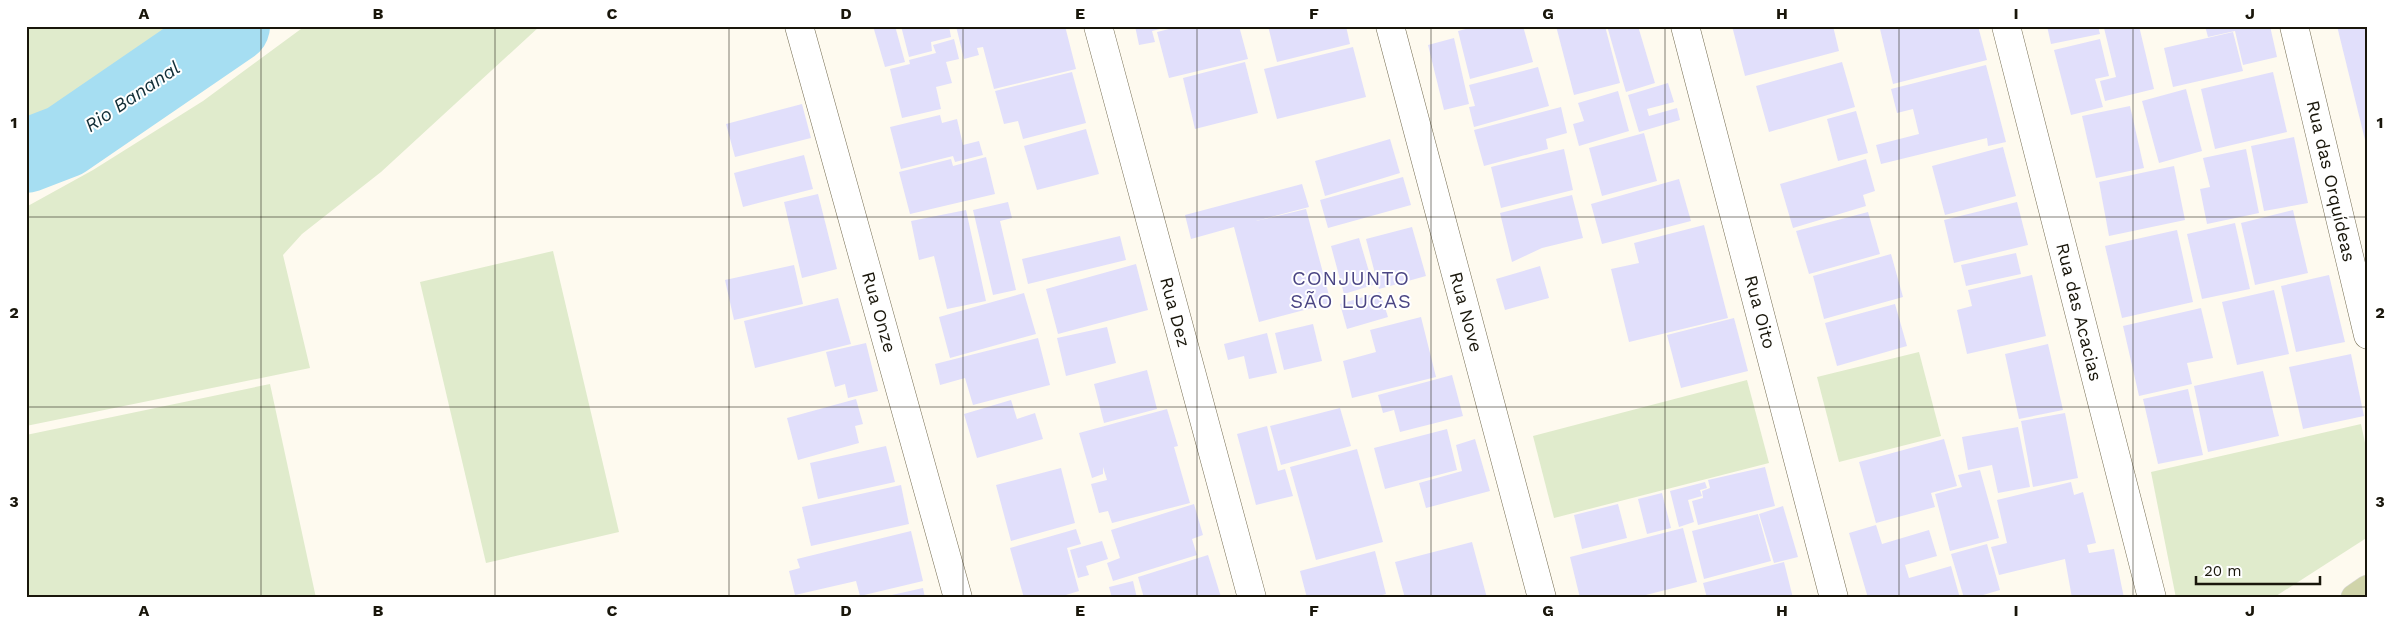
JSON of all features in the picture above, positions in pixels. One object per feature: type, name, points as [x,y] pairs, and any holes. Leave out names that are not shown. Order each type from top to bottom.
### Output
[{"type":"main road","points":[[2355,598],[2368,589]]},
{"type":"street","name":"Rua Onze","points":[[799,26],[958,598]]},
{"type":"street","name":"Rua Dez","points":[[1098,26],[1252,598]]},
{"type":"street","name":"Rua Nove","points":[[1390,26],[1542,598]]},
{"type":"street","name":"Rua Oito","points":[[1685,26],[1834,598]]},
{"type":"street","name":"Rua das Acacias","points":[[2006,26],[2152,598]]},
{"type":"street","name":"Rua das Orquídeas","points":[[2294,26],[2368,335]]},
{"type":"green space","points":[[26,26],[178,26],[87,99],[26,133]]},
{"type":"green space","points":[[305,26],[540,26],[381,172],[302,234],[283,255],[310,368],[26,426],[26,207],[93,170],[203,101]]},
{"type":"green space","points":[[553,251],[619,532],[486,563],[420,282]]},
{"type":"green space","points":[[1919,352],[1941,436],[1839,462],[1817,377]]},
{"type":"green space","points":[[1747,380],[1769,463],[1554,518],[1533,436]]},
{"type":"green space","points":[[270,384],[316,598],[26,598],[26,435]]},
{"type":"green space","points":[[2361,424],[2368,457],[2368,537],[2273,598],[2176,598],[2151,472]]},
{"type":"building","points":[[873,26],[895,26],[905,62],[885,67]]},
{"type":"building","points":[[901,26],[949,26],[951,37],[931,42],[932,51],[909,57]]},
{"type":"building","points":[[956,26],[1065,26],[1076,69],[994,89],[983,47],[977,48],[979,55],[964,59]]},
{"type":"building","points":[[1135,26],[1168,27],[1152,31],[1155,42],[1139,45]]},
{"type":"building","points":[[1181,26],[1239,26],[1248,59],[1169,78],[1157,32]]},
{"type":"building","points":[[1268,26],[1346,26],[1350,44],[1277,62]]},
{"type":"building","points":[[1477,26],[1523,26],[1533,62],[1470,79],[1458,31]]},
{"type":"building","points":[[1556,26],[1605,26],[1620,83],[1574,95]]},
{"type":"building","points":[[1607,26],[1638,26],[1655,83],[1626,92]]},
{"type":"building","points":[[1732,26],[1833,26],[1839,51],[1745,76]]},
{"type":"building","points":[[1890,26],[1978,26],[1987,60],[1893,84],[1880,29]]},
{"type":"building","points":[[2047,26],[2098,26],[2100,34],[2051,44]]},
{"type":"building","points":[[2139,26],[2154,89],[2105,101],[2100,81],[2116,77],[2104,28]]},
{"type":"building","points":[[2205,26],[2270,26],[2277,57],[2243,65],[2235,31],[2208,37]]},
{"type":"building","points":[[2337,26],[2368,26],[2368,148],[2367,148]]},
{"type":"building","points":[[2233,32],[2243,71],[2173,87],[2164,48]]},
{"type":"building","points":[[1454,38],[1469,104],[1444,110],[1428,45]]},
{"type":"building","points":[[954,39],[959,59],[946,62],[952,83],[936,87],[941,109],[902,118],[890,69],[910,64],[909,60],[936,53],[933,45]]},
{"type":"building","points":[[2100,39],[2109,76],[2095,79],[2103,107],[2071,115],[2054,50]]},
{"type":"building","points":[[1353,47],[1366,97],[1277,119],[1264,69]]},
{"type":"building","points":[[1245,62],[1258,113],[1195,129],[1183,78]]},
{"type":"building","points":[[1842,62],[1855,107],[1769,132],[1756,86]]},
{"type":"building","points":[[1986,65],[2006,142],[1988,146],[1987,138],[1881,164],[1876,145],[1919,134],[1913,109],[1897,113],[1891,89]]},
{"type":"building","points":[[1538,67],[1549,106],[1474,127],[1469,107],[1475,106],[1469,85]]},
{"type":"building","points":[[1072,72],[1086,123],[1023,139],[1018,121],[1004,124],[995,91]]},
{"type":"building","points":[[2273,72],[2287,132],[2215,149],[2201,89]]},
{"type":"building","points":[[1668,83],[1674,102],[1647,109],[1649,116],[1677,108],[1680,120],[1639,132],[1628,95]]},
{"type":"building","points":[[2186,89],[2202,151],[2159,163],[2142,101]]},
{"type":"building","points":[[1618,91],[1629,131],[1579,146],[1573,124],[1584,121],[1578,103]]},
{"type":"building","points":[[802,104],[811,138],[735,157],[726,124]]},
{"type":"building","points":[[2130,106],[2144,168],[2096,178],[2082,116]]},
{"type":"building","points":[[1561,107],[1567,133],[1546,139],[1548,149],[1484,166],[1474,130]]},
{"type":"building","points":[[1856,111],[1868,153],[1838,161],[1827,119]]},
{"type":"building","points":[[940,115],[942,123],[957,119],[963,145],[979,141],[983,155],[955,162],[953,156],[901,169],[890,127]]},
{"type":"building","points":[[1086,129],[1099,174],[1037,190],[1024,146]]},
{"type":"building","points":[[1644,133],[1657,181],[1602,196],[1589,148]]},
{"type":"building","points":[[2294,137],[2308,203],[2264,211],[2251,146]]},
{"type":"building","points":[[1390,139],[1400,173],[1325,196],[1315,161]]},
{"type":"building","points":[[2003,147],[2016,196],[1945,215],[1932,166]]},
{"type":"building","points":[[1564,149],[1573,190],[1501,208],[1491,167]]},
{"type":"building","points":[[2246,149],[2259,213],[2207,224],[2200,189],[2210,187],[2203,158]]},
{"type":"building","points":[[804,155],[813,189],[743,207],[734,173]]},
{"type":"building","points":[[986,157],[995,194],[910,214],[899,172],[951,159],[953,166]]},
{"type":"building","points":[[1866,159],[1875,191],[1863,195],[1866,206],[1793,228],[1780,184]]},
{"type":"building","points":[[2174,166],[2185,220],[2109,236],[2099,182]]},
{"type":"building","points":[[1403,177],[1411,205],[1328,228],[1320,200]]},
{"type":"building","points":[[1679,179],[1691,221],[1602,244],[1591,204]]},
{"type":"building","points":[[1302,184],[1309,207],[1256,221],[1306,209],[1331,303],[1259,322],[1234,227],[1191,239],[1185,215]]},
{"type":"building","points":[[818,194],[837,269],[802,278],[784,202]]},
{"type":"building","points":[[1572,195],[1583,238],[1542,248],[1512,262],[1500,213]]},
{"type":"building","points":[[1008,202],[1012,218],[1000,221],[1016,290],[993,295],[973,210]]},
{"type":"building","points":[[2017,202],[2028,245],[1954,263],[1944,220]]},
{"type":"building","points":[[966,210],[986,301],[947,309],[934,256],[919,260],[911,221]]},
{"type":"building","points":[[2293,210],[2308,273],[2255,285],[2241,223]]},
{"type":"building","points":[[1868,212],[1880,254],[1809,274],[1796,231]]},
{"type":"building","points":[[2235,223],[2250,289],[2202,299],[2187,234]]},
{"type":"building","points":[[1704,225],[1728,318],[1629,342],[1611,269],[1639,263],[1634,243]]},
{"type":"building","points":[[1412,227],[1426,276],[1379,289],[1366,239]]},
{"type":"building","points":[[2177,230],[2193,302],[2122,318],[2105,246]]},
{"type":"building","points":[[1120,236],[1126,260],[1028,284],[1022,259]]},
{"type":"building","points":[[1359,238],[1373,285],[1344,294],[1331,246]]},
{"type":"building","points":[[2016,253],[2021,274],[1966,286],[1961,265]]},
{"type":"building","points":[[1891,254],[1903,297],[1824,319],[1813,276]]},
{"type":"building","points":[[1136,264],[1148,310],[1058,334],[1046,289]]},
{"type":"building","points":[[794,265],[803,304],[734,320],[725,280]]},
{"type":"building","points":[[1540,266],[1549,298],[1505,310],[1496,279]]},
{"type":"building","points":[[2032,275],[2046,336],[1967,354],[1957,310],[1972,306],[1968,290]]},
{"type":"building","points":[[2329,275],[2345,342],[2296,352],[2281,286]]},
{"type":"building","points":[[2274,290],[2289,354],[2237,365],[2222,302]]},
{"type":"building","points":[[1380,292],[1388,317],[1347,329],[1340,304]]},
{"type":"building","points":[[1024,293],[1036,334],[950,358],[939,317]]},
{"type":"building","points":[[838,298],[851,344],[755,368],[744,321]]},
{"type":"building","points":[[1895,304],[1907,346],[1837,366],[1825,323]]},
{"type":"building","points":[[2201,308],[2213,358],[2187,363],[2192,384],[2139,396],[2123,326]]},
{"type":"building","points":[[1421,317],[1436,377],[1352,398],[1343,361],[1376,352],[1370,330]]},
{"type":"building","points":[[1734,318],[1748,371],[1681,388],[1667,335]]},
{"type":"building","points":[[1313,324],[1322,361],[1284,370],[1275,333]]},
{"type":"building","points":[[1107,327],[1116,363],[1066,376],[1057,338]]},
{"type":"building","points":[[1267,333],[1277,373],[1249,379],[1244,356],[1228,360],[1224,344]]},
{"type":"building","points":[[1038,338],[1050,385],[973,405],[965,378],[940,385],[935,364]]},
{"type":"building","points":[[866,343],[878,391],[848,398],[845,384],[835,387],[826,352]]},
{"type":"building","points":[[2048,344],[2063,410],[2019,419],[2005,354]]},
{"type":"building","points":[[2351,354],[2364,416],[2303,429],[2289,367]]},
{"type":"building","points":[[1147,370],[1157,409],[1104,423],[1094,384]]},
{"type":"building","points":[[2263,371],[2279,436],[2208,452],[2194,386]]},
{"type":"building","points":[[1452,375],[1463,416],[1400,432],[1394,410],[1383,413],[1378,395]]},
{"type":"building","points":[[2188,389],[2203,455],[2158,464],[2143,399]]},
{"type":"building","points":[[856,399],[863,424],[855,426],[859,443],[798,460],[787,418]]},
{"type":"building","points":[[1011,400],[1017,419],[1035,413],[1043,439],[977,458],[964,414]]},
{"type":"building","points":[[1340,408],[1351,446],[1281,465],[1270,426]]},
{"type":"building","points":[[1167,409],[1178,446],[1174,447],[1190,503],[1112,523],[1108,511],[1099,513],[1091,484],[1107,480],[1103,467],[1103,474],[1092,478],[1079,433]]},
{"type":"building","points":[[2065,413],[2078,478],[2033,487],[2021,421]]},
{"type":"building","points":[[1267,426],[1278,471],[1285,469],[1293,496],[1256,505],[1237,434]]},
{"type":"building","points":[[2018,427],[2030,487],[1998,493],[1992,465],[1968,470],[1962,437]]},
{"type":"building","points":[[1447,429],[1457,470],[1385,489],[1374,448]]},
{"type":"building","points":[[1475,439],[1490,491],[1426,508],[1419,483],[1462,471],[1456,445]]},
{"type":"building","points":[[1944,439],[1957,486],[1931,493],[1935,507],[1876,523],[1859,462]]},
{"type":"building","points":[[886,446],[895,482],[818,499],[810,463]]},
{"type":"building","points":[[1357,449],[1383,542],[1316,560],[1290,467]]},
{"type":"building","points":[[1765,467],[1775,506],[1698,525],[1692,501],[1703,498],[1702,491],[1710,488],[1708,480]]},
{"type":"building","points":[[1061,468],[1075,523],[1011,541],[996,485]]},
{"type":"building","points":[[1980,470],[1999,538],[1950,551],[1935,494],[1962,487],[1958,475]]},
{"type":"building","points":[[1705,482],[1707,488],[1700,490],[1702,496],[1688,500],[1694,522],[1679,527],[1670,491]]},
{"type":"building","points":[[2071,482],[2074,495],[2083,492],[2096,543],[2087,545],[2089,553],[2114,549],[2124,598],[2072,598],[2065,559],[1999,575],[1991,547],[2007,543],[1997,500]]},
{"type":"building","points":[[901,485],[909,524],[811,546],[802,507]]},
{"type":"building","points":[[1662,493],[1671,528],[1647,534],[1638,499]]},
{"type":"building","points":[[1194,504],[1203,535],[1192,539],[1197,555],[1113,581],[1107,563],[1120,558],[1111,530]]},
{"type":"building","points":[[1618,504],[1627,538],[1582,549],[1574,515]]},
{"type":"building","points":[[1783,506],[1798,557],[1774,563],[1759,514]]},
{"type":"building","points":[[1758,514],[1771,561],[1704,579],[1692,531]]},
{"type":"building","points":[[1876,525],[1882,544],[1929,530],[1937,556],[1905,565],[1909,578],[1951,566],[1960,598],[1868,598],[1849,533]]},
{"type":"building","points":[[1683,528],[1697,582],[1634,598],[1580,598],[1570,557]]},
{"type":"building","points":[[1076,529],[1081,544],[1067,548],[1079,591],[1056,598],[1024,598],[1010,548]]},
{"type":"building","points":[[911,531],[923,581],[860,596],[856,581],[795,595],[789,571],[800,568],[797,559]]},
{"type":"building","points":[[1102,541],[1108,559],[1086,566],[1089,575],[1078,578],[1070,550]]},
{"type":"building","points":[[1472,542],[1487,598],[1405,598],[1395,562]]},
{"type":"building","points":[[1987,544],[2000,590],[1973,598],[1964,598],[1951,554]]},
{"type":"building","points":[[1375,551],[1386,594],[1371,598],[1307,598],[1300,571]]},
{"type":"building","points":[[1208,555],[1221,597],[1144,598],[1138,577]]},
{"type":"building","points":[[1784,562],[1793,598],[1707,598],[1703,583]]},
{"type":"building","points":[[1133,581],[1137,598],[1112,598],[1109,587]]},
{"type":"building","points":[[923,588],[925,598],[883,598],[883,597]]},
{"type":"waterway","name":"Rio Bananal","points":[[26,156],[65,141],[233,26]]},
{"type":"district","name":"CONJUNTO SÃO LUCAS","points":[[1351,290]]}]
